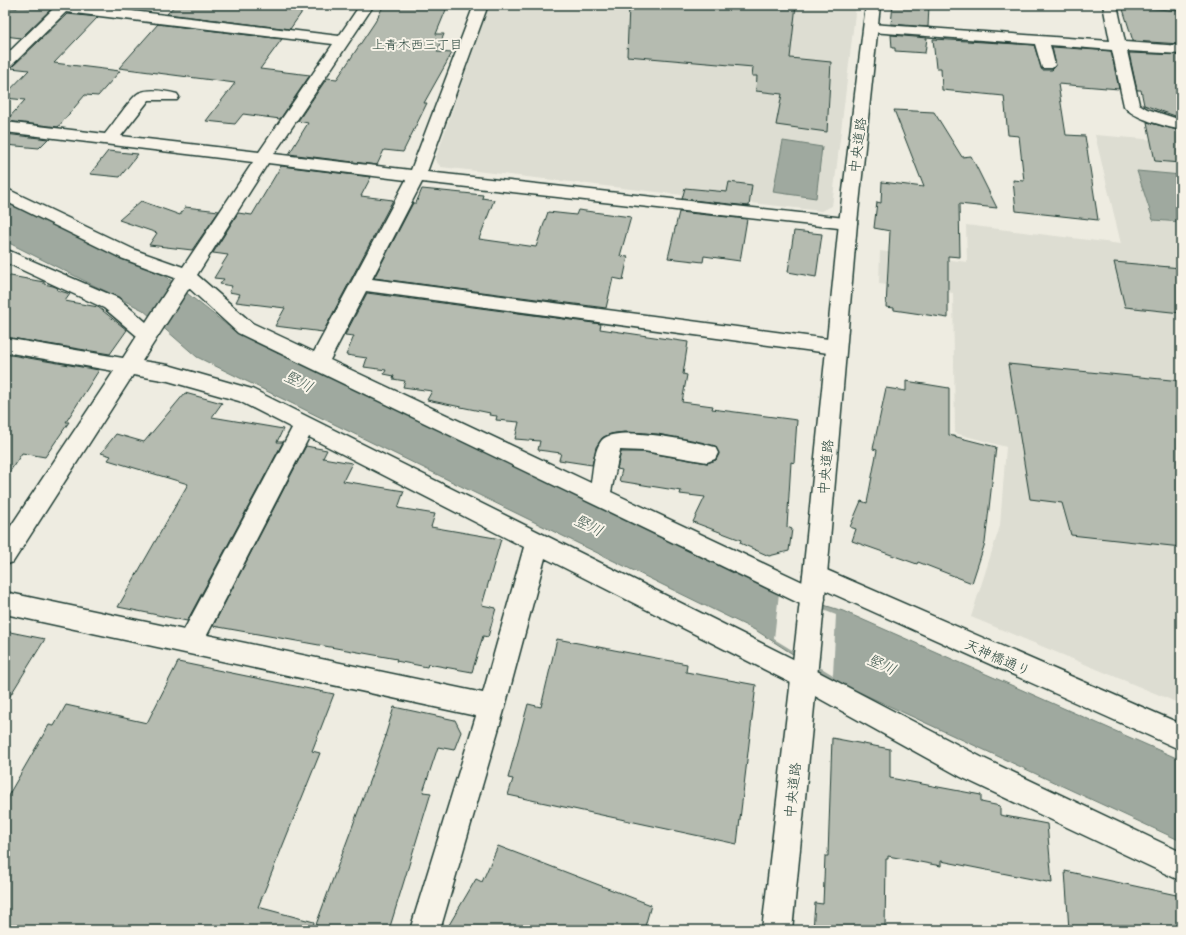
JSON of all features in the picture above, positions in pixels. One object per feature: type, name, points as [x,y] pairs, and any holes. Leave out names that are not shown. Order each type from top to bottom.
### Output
[{"type":"street","points":[[5,555],[128,367],[186,275],[367,5]]},
{"type":"street","points":[[318,364],[417,176],[481,5]]},
{"type":"street","name":"中央道路","points":[[777,930],[814,587],[848,222],[873,5]]},
{"type":"street","points":[[1110,5],[1132,106],[1141,112],[1181,126]]},
{"type":"street","points":[[5,64],[64,6],[344,41]]},
{"type":"street","points":[[871,28],[1181,50]]},
{"type":"street","points":[[1042,40],[1047,65]]},
{"type":"street","points":[[110,139],[143,97],[149,95],[171,97]]},
{"type":"street","points":[[5,127],[417,176],[848,222]]},
{"type":"street","points":[[5,194],[128,254],[186,275]]},
{"type":"street","points":[[5,255],[111,303],[148,334]]},
{"type":"street","name":"天神橋通り","points":[[186,275],[245,328],[599,497],[814,587],[1181,737]]},
{"type":"street","points":[[360,284],[836,347]]},
{"type":"street","points":[[5,345],[168,373],[245,395],[537,543],[805,670],[971,767],[1181,867]]},
{"type":"street","points":[[190,643],[304,424]]},
{"type":"street","points":[[599,497],[608,453],[610,446],[614,442],[637,442],[707,452]]},
{"type":"street","points":[[425,930],[492,707],[537,543]]},
{"type":"street","points":[[5,604],[492,707]]},
{"type":"shaded area","points":[[489,5],[856,5],[832,206],[821,211],[441,167],[435,160]]},
{"type":"shaded area","points":[[1095,135],[1181,142],[1181,704],[971,617],[1000,526],[1006,447],[955,433],[953,293],[879,284],[880,251],[967,262],[966,225],[1121,244]]},
{"type":"water","points":[[783,141],[822,147],[816,198],[773,192]]},
{"type":"water","points":[[1137,171],[1181,175],[1181,222],[1153,220]]},
{"type":"water","name":"竪川","points":[[5,202],[164,275],[237,333],[480,450],[779,591],[843,611],[1181,760],[1181,841],[833,680],[757,631],[197,357],[143,310],[5,241]]},
{"type":"pier","points":[[779,593],[836,615],[833,675],[774,639]]},
{"type":"building","points":[[38,5],[55,5],[21,38],[5,36],[5,7],[17,8],[19,6],[38,8]]},
{"type":"building","points":[[175,5],[307,5],[290,29],[167,14]]},
{"type":"building","points":[[384,5],[448,5],[436,34],[444,34],[437,52],[452,53],[424,103],[427,103],[403,152],[384,150],[377,165],[289,154],[308,123],[298,121],[327,78],[337,79],[375,22]]},
{"type":"building","points":[[629,5],[796,5],[790,58],[831,62],[827,132],[776,125],[782,94],[756,91],[757,76],[752,76],[753,67],[627,56]]},
{"type":"building","points":[[893,5],[929,5],[928,27],[891,24]]},
{"type":"building","points":[[1122,6],[1181,11],[1181,44],[1133,41]]},
{"type":"building","points":[[67,14],[98,17],[54,63],[120,71],[98,96],[85,95],[58,127],[6,121],[25,100],[5,98],[5,95],[29,70],[11,68]]},
{"type":"building","points":[[158,24],[282,39],[260,69],[310,75],[280,119],[243,114],[235,124],[206,121],[235,83],[119,68]]},
{"type":"building","points":[[891,35],[927,38],[925,53],[895,51],[895,48],[892,48]]},
{"type":"building","points":[[933,39],[1034,45],[1042,70],[1052,70],[1056,66],[1052,47],[1111,51],[1119,89],[1058,84],[1066,135],[1085,136],[1098,220],[1016,211],[1013,180],[1024,181],[1019,136],[1008,135],[1004,96],[942,90],[941,68],[936,68]]},
{"type":"building","points":[[1129,53],[1181,55],[1181,118],[1144,105],[1141,90],[1137,90]]},
{"type":"building","points":[[894,110],[934,112],[962,157],[971,156],[997,208],[959,204],[960,257],[948,256],[948,318],[894,310],[894,308],[886,307],[890,231],[874,228],[877,202],[881,203],[882,182],[924,187]]},
{"type":"building","points":[[1147,122],[1181,131],[1181,163],[1155,161]]},
{"type":"building","points":[[5,134],[48,139],[39,148],[5,145]]},
{"type":"building","points":[[108,151],[138,154],[120,177],[90,174]]},
{"type":"building","points":[[281,166],[371,177],[361,196],[393,200],[323,332],[275,326],[285,308],[236,302],[240,294],[229,292],[232,286],[220,284],[224,279],[214,278],[228,255],[213,253],[238,213],[252,215]]},
{"type":"building","points":[[729,182],[752,185],[749,206],[682,199],[685,188],[727,192]]},
{"type":"building","points":[[422,189],[483,195],[482,198],[494,200],[479,239],[536,247],[548,212],[576,215],[578,210],[631,217],[620,256],[628,257],[623,280],[613,278],[606,308],[374,278],[413,203],[416,203]]},
{"type":"building","points":[[141,201],[180,215],[185,207],[219,211],[192,250],[149,245],[157,233],[119,220]]},
{"type":"building","points":[[679,212],[747,219],[740,261],[704,256],[703,262],[668,258]]},
{"type":"building","points":[[794,231],[822,234],[816,277],[788,272]]},
{"type":"building","points":[[1114,262],[1181,268],[1181,313],[1125,307]]},
{"type":"building","points":[[5,275],[44,282],[44,284],[58,288],[57,290],[70,294],[65,301],[98,307],[127,330],[110,354],[5,337]]},
{"type":"building","points":[[367,293],[601,324],[600,329],[688,342],[683,374],[687,375],[682,402],[713,406],[712,409],[797,420],[794,463],[791,462],[787,527],[792,529],[789,551],[769,556],[740,543],[741,540],[693,522],[705,497],[680,494],[681,491],[619,481],[622,470],[617,469],[621,452],[644,452],[707,463],[716,460],[719,454],[715,446],[658,434],[624,432],[611,434],[602,438],[596,447],[592,465],[559,460],[561,453],[538,450],[540,441],[515,439],[519,422],[496,420],[497,416],[489,415],[490,413],[427,400],[432,391],[403,387],[405,381],[393,379],[394,376],[384,374],[386,370],[364,367],[367,358],[346,355],[354,336],[345,335]]},
{"type":"building","points":[[5,354],[99,370],[66,422],[69,422],[45,457],[22,453],[5,479]]},
{"type":"building","points":[[1008,364],[1181,381],[1181,547],[1071,535],[1062,503],[1030,499]]},
{"type":"building","points":[[906,381],[949,388],[949,435],[996,447],[985,543],[972,583],[918,562],[917,564],[852,541],[856,529],[850,527],[861,501],[867,503],[877,450],[873,449],[886,388],[906,391]]},
{"type":"building","points":[[185,393],[222,403],[212,417],[283,429],[277,442],[283,442],[187,621],[118,607],[188,484],[108,460],[111,456],[101,453],[116,434],[144,442]]},
{"type":"building","points":[[306,446],[327,450],[323,458],[352,463],[343,481],[404,491],[398,508],[435,514],[431,527],[501,539],[482,605],[496,608],[488,637],[483,636],[472,672],[428,664],[427,667],[396,661],[397,659],[213,626]]},
{"type":"building","points":[[5,631],[45,639],[5,704]]},
{"type":"building","points":[[557,639],[687,664],[686,672],[756,685],[737,844],[508,795],[513,779],[508,778],[528,704],[541,707]]},
{"type":"building","points":[[178,662],[334,694],[312,751],[320,753],[258,907],[314,922],[313,930],[18,930],[5,927],[5,801],[49,725],[54,726],[66,705],[147,723]]},
{"type":"building","points":[[394,707],[455,720],[461,732],[454,750],[438,747],[423,792],[431,793],[389,930],[314,930],[386,736]]},
{"type":"building","points":[[832,738],[890,749],[890,778],[981,795],[981,802],[1000,806],[1000,815],[1047,824],[1052,883],[941,861],[941,866],[888,856],[888,859],[886,859],[885,930],[813,930],[815,903],[823,904],[825,856],[828,856]]},
{"type":"building","points":[[498,846],[651,905],[644,930],[446,930],[476,879],[482,882]]},
{"type":"building","points":[[1065,871],[1181,896],[1181,930],[1069,930]]},
{"type":"district","name":"上青木西三丁目","points":[[417,44]]}]
